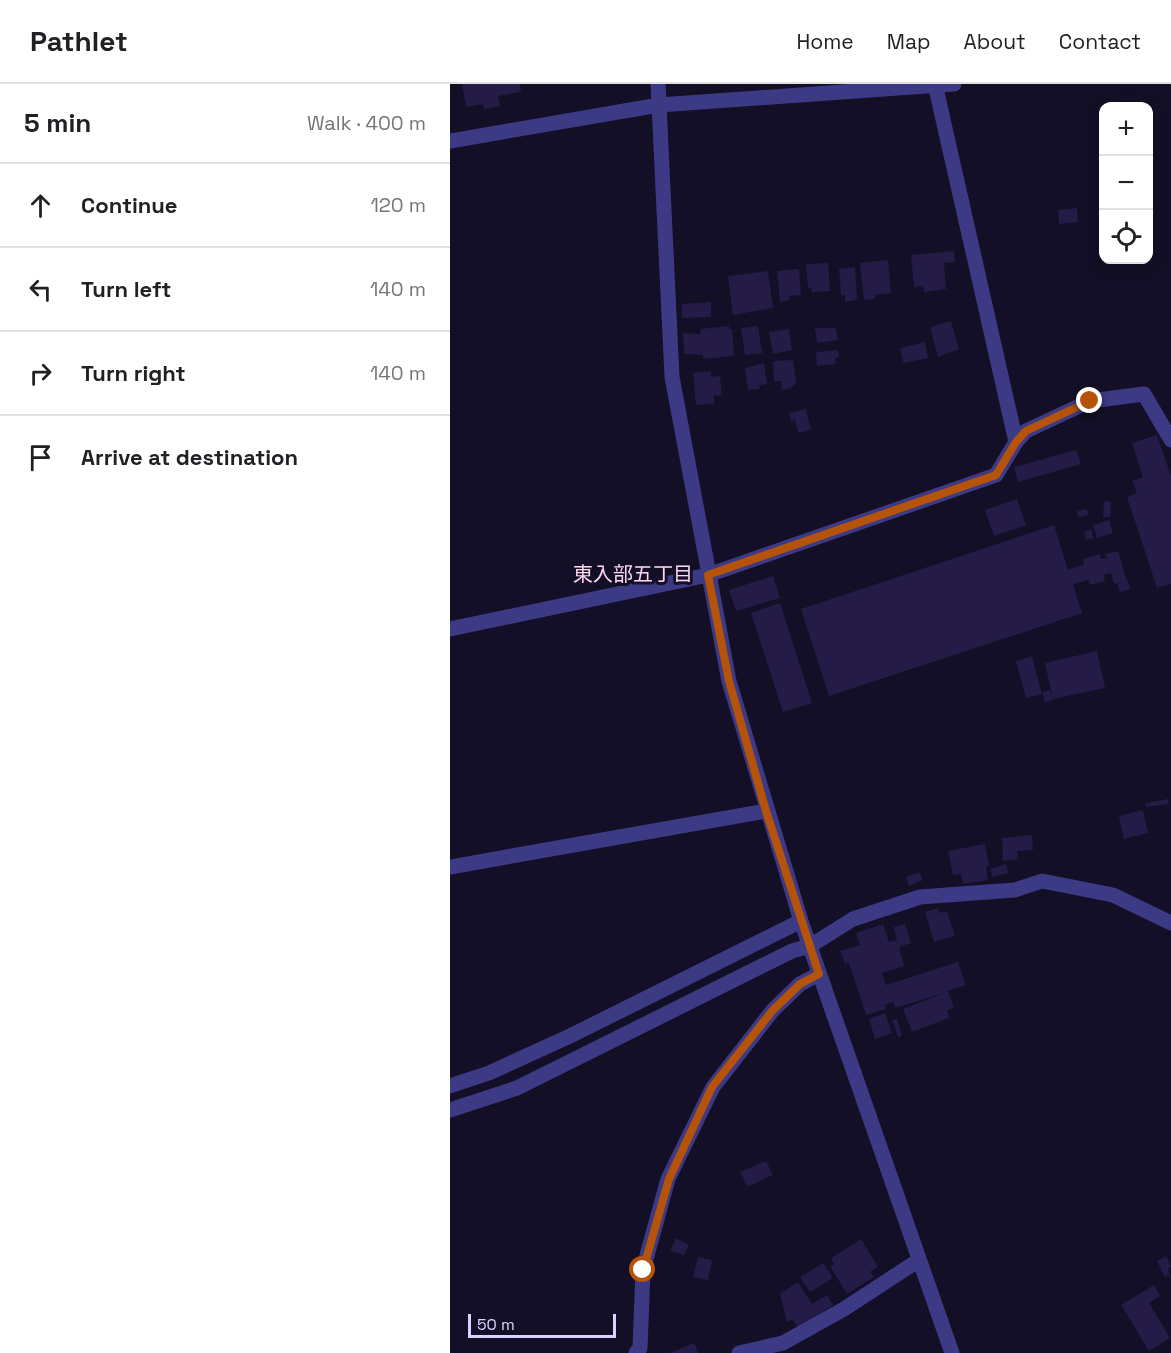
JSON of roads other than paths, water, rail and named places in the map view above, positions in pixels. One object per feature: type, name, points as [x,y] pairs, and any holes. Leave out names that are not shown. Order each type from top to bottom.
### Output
[{"type":"street","points":[[657,84],[663,240],[672,376],[729,681],[766,811],[801,921],[952,1353]]},
{"type":"street","points":[[450,141],[659,105],[954,84]]},
{"type":"street","points":[[935,85],[1016,442]]},
{"type":"street","points":[[450,629],[708,575],[996,475],[1016,442],[1026,431],[1090,401],[1144,394],[1171,440]]},
{"type":"street","points":[[450,867],[766,811]]},
{"type":"street","points":[[450,1110],[517,1088],[792,951],[810,946],[853,919],[920,897],[1015,890],[1042,880],[1113,895],[1171,923]]},
{"type":"street","points":[[450,1086],[489,1073],[570,1036],[801,921]]},
{"type":"street","points":[[636,1353],[640,1348],[643,1270],[665,1191],[712,1087],[773,1010],[800,984],[819,974]]},
{"type":"street","points":[[739,1353],[783,1343],[844,1309],[919,1260]]},
{"type":"district","name":"東入部五丁目","points":[[633,574]]}]
